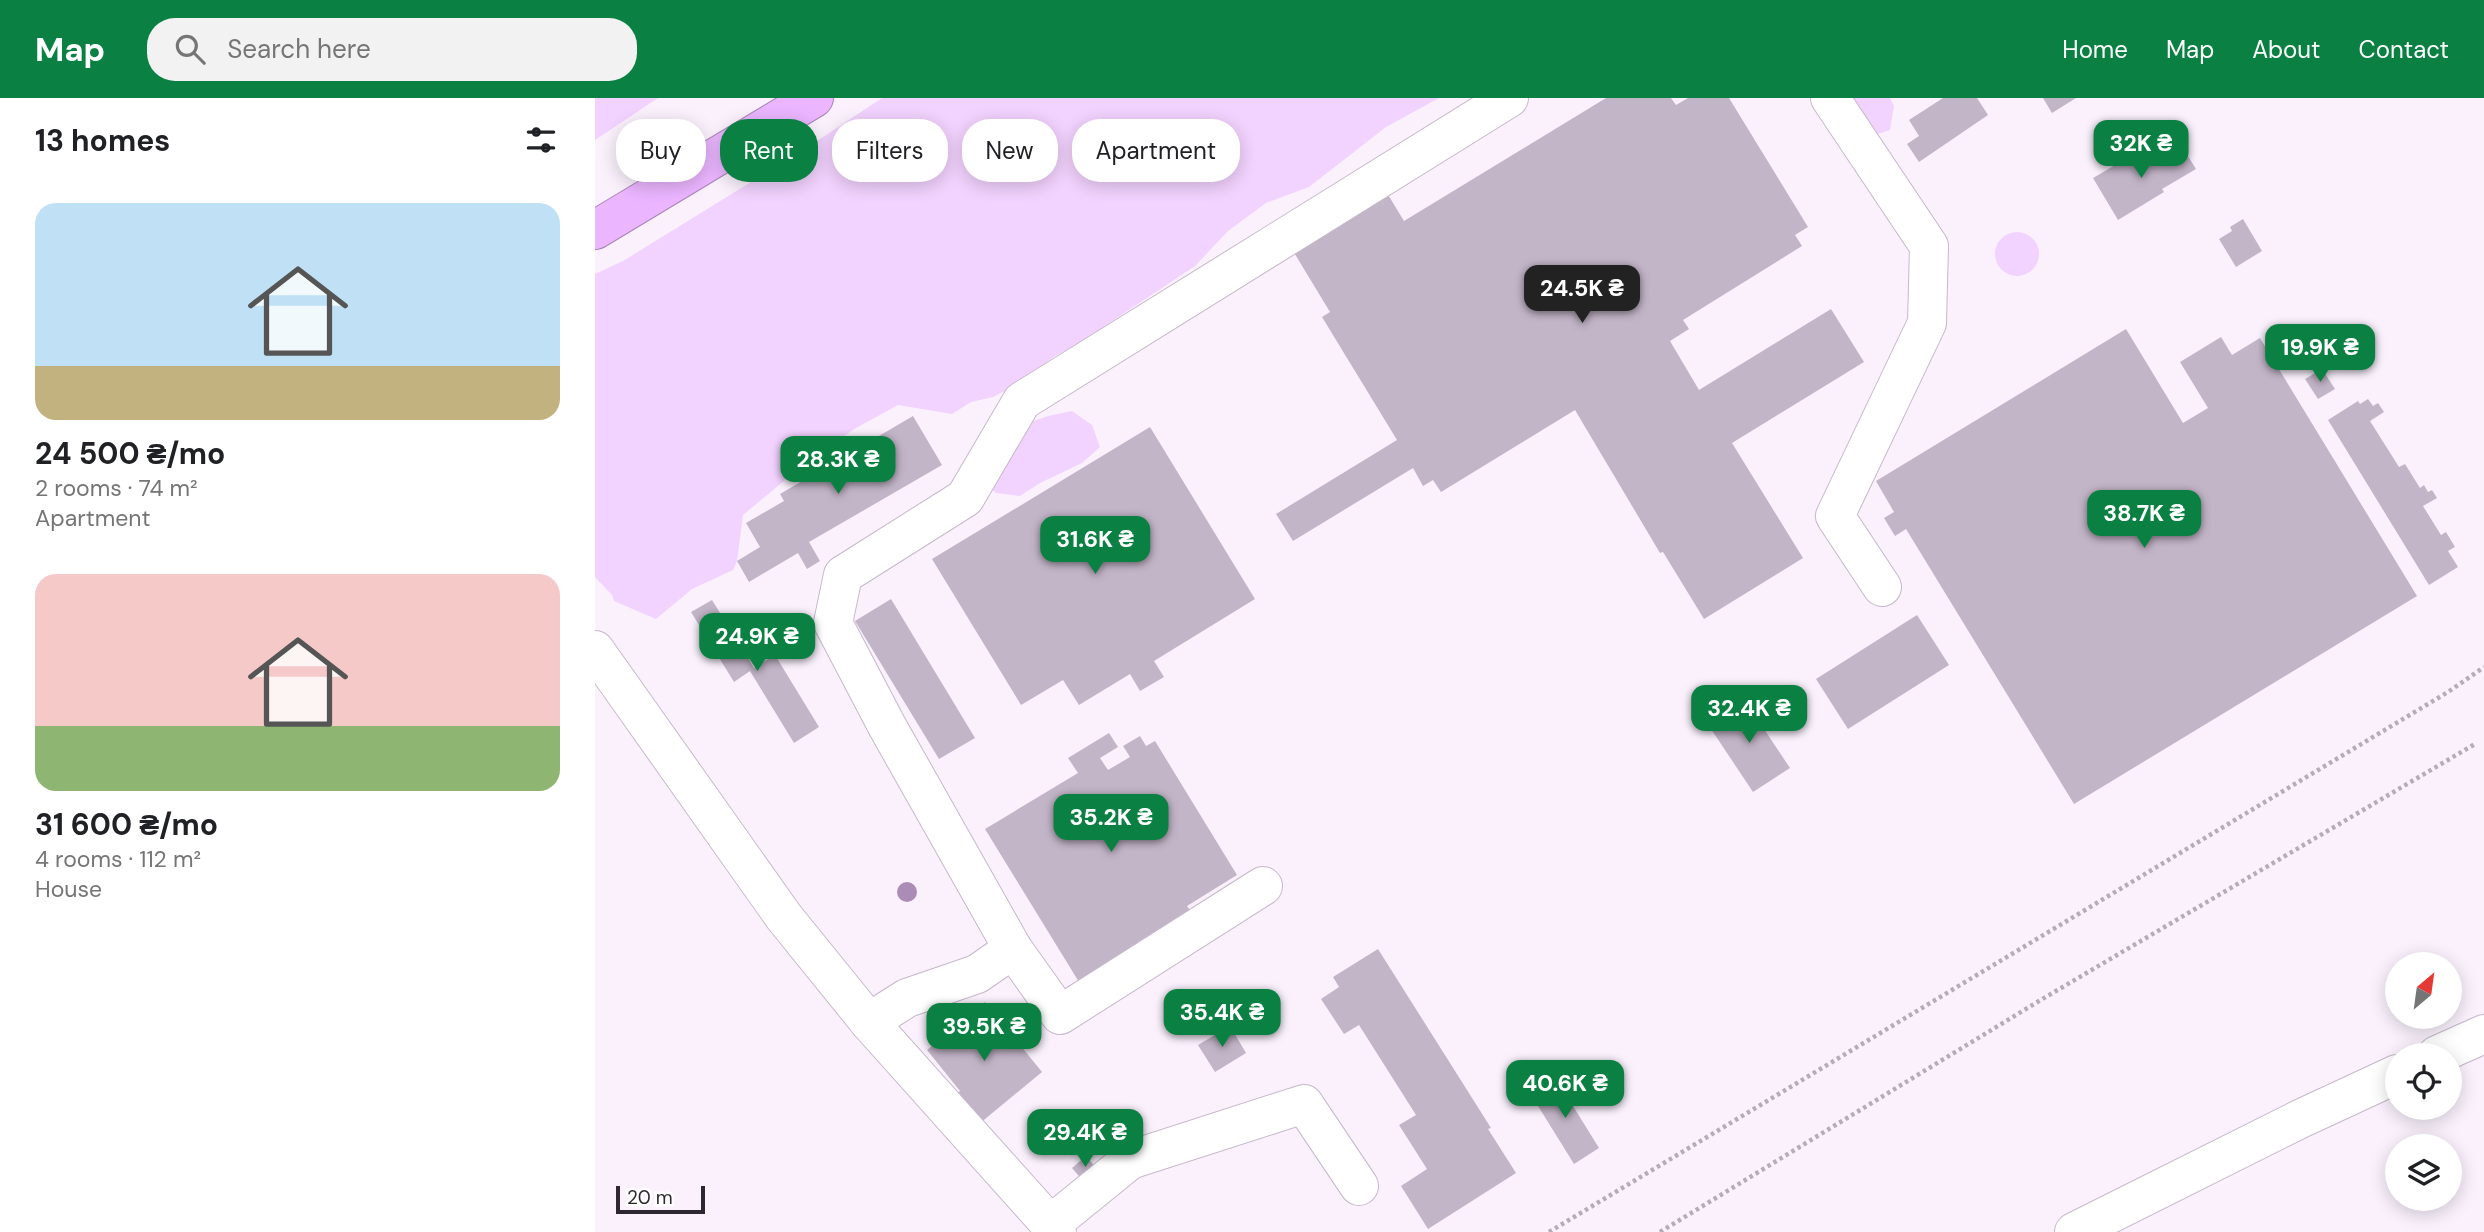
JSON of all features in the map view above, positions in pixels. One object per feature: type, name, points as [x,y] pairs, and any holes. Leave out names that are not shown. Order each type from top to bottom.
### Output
[{"type":"highway","points":[[595,230],[814,98]]},
{"type":"street","points":[[1263,886],[1060,1016],[1013,949],[887,726],[833,623],[843,575],[965,498],[1022,401],[1509,98]]},
{"type":"street","points":[[1831,98],[1929,246],[1927,323],[1835,516],[1882,587]]},
{"type":"street","points":[[595,650],[784,917],[869,1022],[1054,1229],[1130,1160],[1304,1104],[1359,1186]]},
{"type":"street","points":[[869,1022],[907,998],[977,974],[1013,949]]},
{"type":"street","points":[[2462,1044],[2484,1034]]},
{"type":"street","points":[[2074,1232],[2385,1080]]},
{"type":"path","points":[[1549,1232],[2436,699],[2484,667]]},
{"type":"path","points":[[1660,1232],[2039,1001],[2475,744]]},
{"type":"shaded area","points":[[595,98],[658,98],[626,119],[616,119],[616,126],[595,140]]},
{"type":"shaded area","points":[[882,98],[1439,98],[1386,127],[1309,187],[1266,203],[1228,231],[1195,266],[1076,345],[1055,356],[1015,386],[993,397],[971,402],[952,414],[898,405],[815,455],[743,515],[737,561],[733,570],[692,589],[656,619],[614,601],[612,595],[595,577],[595,274],[623,261],[751,182],[818,182],[818,140],[832,131],[832,182],[948,182],[948,119],[850,119]]},
{"type":"shaded area","points":[[1832,98],[1890,98],[1894,106],[1890,130],[1868,137]]},
{"type":"shaded area","points":[[2017,232],[2032,239],[2039,254],[2032,269],[2017,276],[2002,269],[1995,254],[2002,239]]},
{"type":"shaded area","points":[[1072,411],[1092,425],[1100,447],[1082,463],[1020,496],[996,493],[978,478],[1011,429]]},
{"type":"building","points":[[1606,98],[1671,98],[1676,105],[1688,98],[1729,98],[1808,227],[1795,235],[1802,246],[1683,320],[1689,329],[1670,341],[1699,390],[1831,309],[1864,362],[1732,443],[1803,558],[1704,619],[1663,552],[1660,553],[1575,410],[1441,492],[1433,480],[1423,486],[1413,468],[1293,541],[1276,514],[1397,440],[1322,317],[1330,312],[1290,246],[1384,188],[1404,221]]},
{"type":"building","points":[[1943,98],[1977,98],[1988,115],[1919,162],[1907,144],[1919,136],[1909,120]]},
{"type":"building","points":[[2043,98],[2076,98],[2052,113]]},
{"type":"building","points":[[2181,145],[2196,169],[2118,220],[2093,178],[2139,151],[2148,165]]},
{"type":"building","points":[[2243,219],[2262,251],[2236,267],[2219,239],[2232,231],[2230,227]]},
{"type":"building","points":[[2126,329],[2183,423],[2208,408],[2180,362],[2221,337],[2232,355],[2260,338],[2417,596],[2074,804],[1906,529],[1895,536],[1884,518],[1894,512],[1876,481]]},
{"type":"building","points":[[2322,369],[2335,389],[2318,399],[2305,379]]},
{"type":"building","points":[[2368,399],[2373,406],[2378,403],[2384,412],[2370,421],[2399,467],[2405,464],[2420,488],[2424,485],[2428,492],[2432,490],[2437,498],[2423,506],[2441,535],[2446,532],[2455,547],[2448,551],[2458,567],[2429,585],[2328,420],[2358,401],[2360,404]]},
{"type":"building","points":[[913,416],[942,465],[809,542],[820,561],[807,569],[798,553],[749,582],[737,561],[760,547],[746,523],[784,501],[780,494]]},
{"type":"building","points":[[1150,427],[1255,599],[1154,661],[1164,677],[1140,691],[1130,674],[1079,705],[1063,680],[1021,705],[932,559]]},
{"type":"building","points":[[891,599],[975,738],[939,759],[855,621]]},
{"type":"building","points":[[712,600],[754,668],[775,655],[819,727],[794,743],[750,671],[734,682],[691,612]]},
{"type":"building","points":[[1917,615],[1949,665],[1848,729],[1816,679]]},
{"type":"building","points":[[1744,699],[1790,768],[1753,792],[1707,723]]},
{"type":"building","points":[[1109,733],[1118,747],[1100,758],[1108,770],[1130,757],[1123,746],[1140,736],[1146,746],[1155,741],[1237,875],[1187,906],[1192,913],[1079,982],[985,829],[1078,773],[1068,758]]},
{"type":"building","points":[[1378,949],[1491,1128],[1488,1129],[1516,1173],[1428,1229],[1401,1186],[1427,1169],[1399,1125],[1416,1115],[1359,1025],[1344,1034],[1321,999],[1339,987],[1333,977]]},
{"type":"building","points":[[985,1002],[1042,1072],[979,1124],[955,1095],[960,1091],[927,1050]]},
{"type":"building","points":[[1230,1026],[1246,1053],[1215,1072],[1198,1045]]},
{"type":"building","points":[[1555,1077],[1599,1148],[1574,1164],[1530,1093]]},
{"type":"building","points":[[1086,1156],[1098,1170],[1084,1182],[1072,1168]]}]
